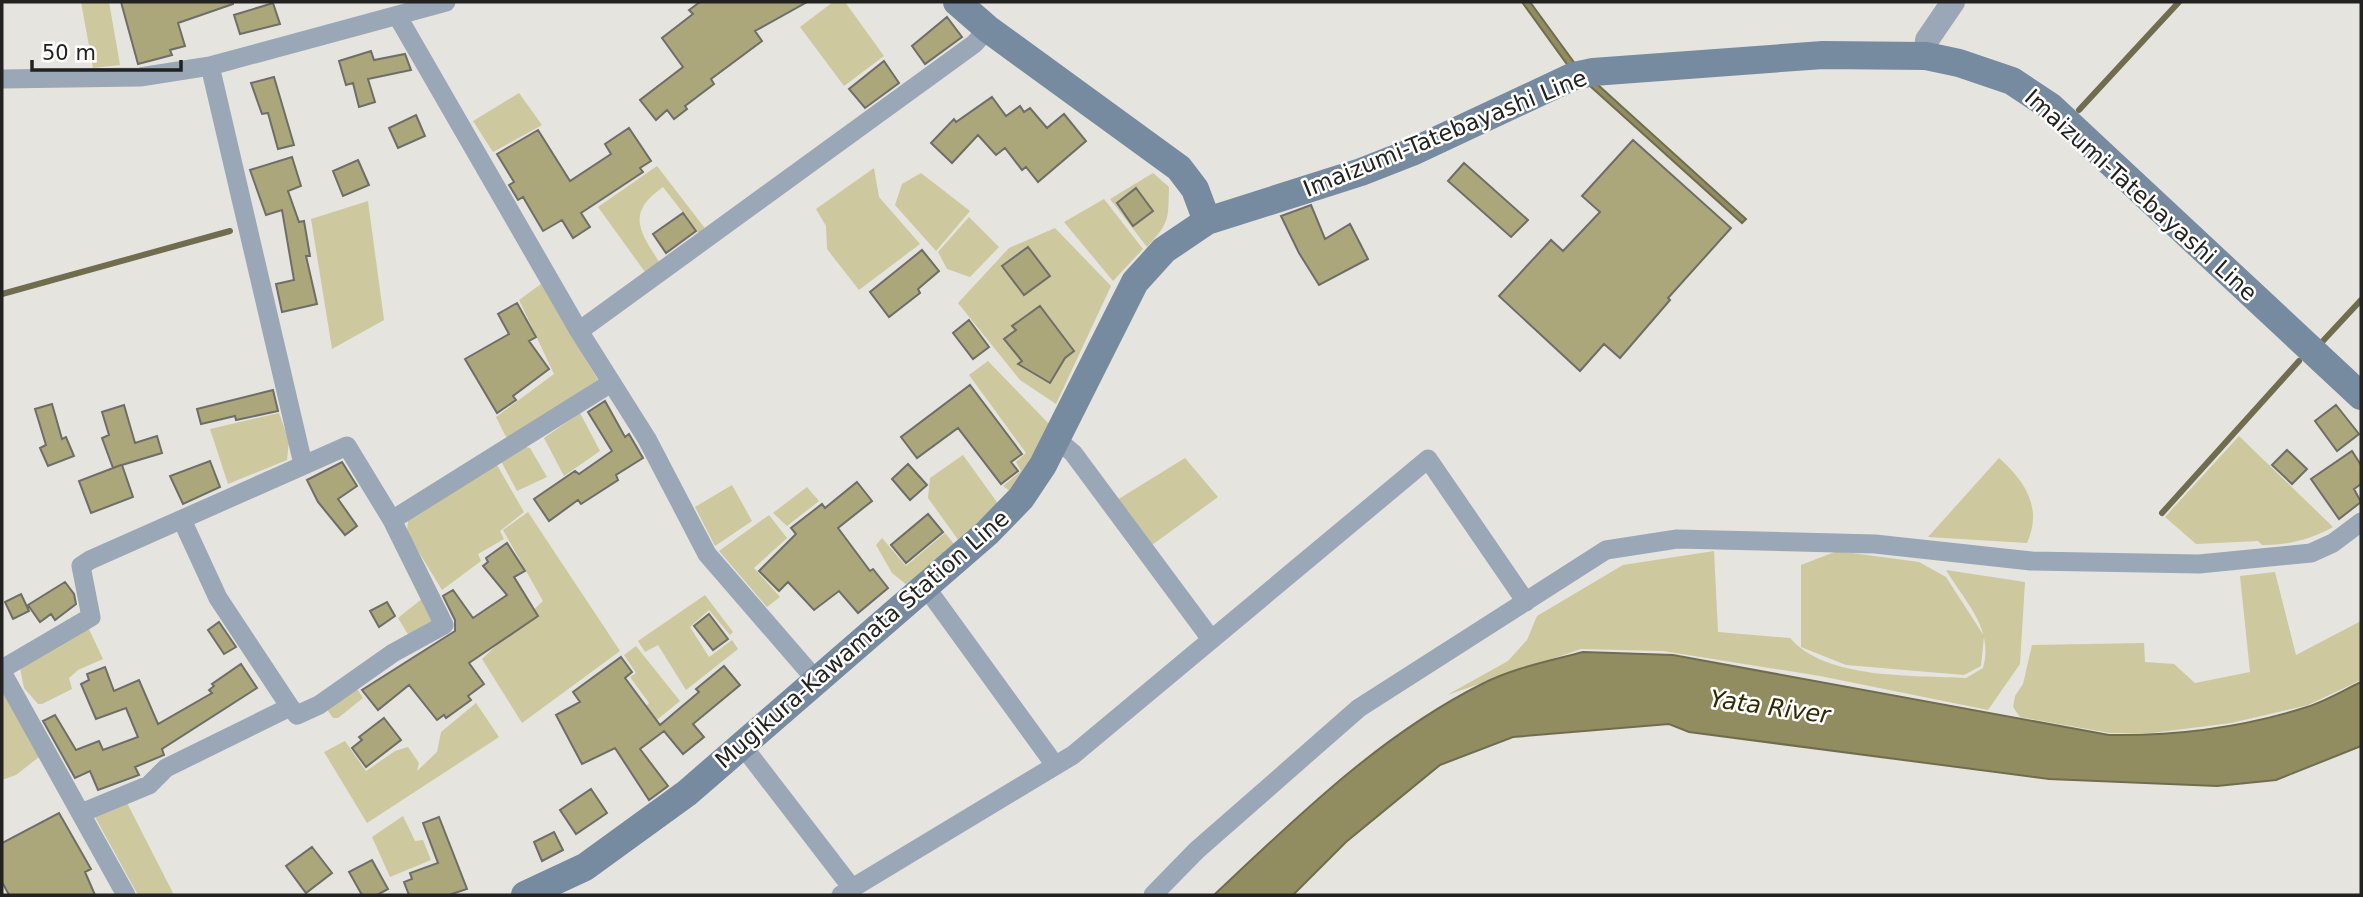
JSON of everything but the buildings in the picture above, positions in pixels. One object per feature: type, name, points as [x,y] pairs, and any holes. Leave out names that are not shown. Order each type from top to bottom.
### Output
[{"type":"main road","points":[[957,2],[988,29],[1179,168],[1195,189],[1207,221]]},
{"type":"main road","name":"Imaizumi-Tatebayashi Line","points":[[1207,221],[1257,207],[1412,152],[1574,76],[1616,70],[1823,55],[1926,57],[1987,71],[2032,92],[2361,396]]},
{"type":"main road","name":"Mugikura-Kawamata Station Line","points":[[525,895],[573,873],[613,848],[687,793],[987,533],[1021,498],[1056,439],[1135,282],[1164,250],[1207,221]]},
{"type":"street","points":[[2,79],[140,77],[210,66],[446,2]]},
{"type":"street","points":[[1926,57],[1927,40],[1953,2]]},
{"type":"street","points":[[398,17],[579,331],[647,439],[707,554],[816,680]]},
{"type":"street","points":[[579,331],[974,44],[988,29]]},
{"type":"street","points":[[210,66],[303,464]]},
{"type":"street","points":[[392,520],[611,383]]},
{"type":"street","points":[[1056,439],[1073,453],[1211,639]]},
{"type":"street","points":[[126,895],[2,671],[92,617],[81,566],[90,559],[347,446],[392,520],[444,625],[393,653],[319,705],[298,715],[290,707],[218,597],[182,520]]},
{"type":"street","points":[[742,745],[846,892],[1090,742],[1428,459],[1526,602]]},
{"type":"street","points":[[1153,895],[1197,850],[1359,708],[1606,550],[1678,539],[1875,544],[2031,561],[2199,564],[2312,553],[2333,543],[2361,522]]},
{"type":"street","points":[[925,586],[1055,765]]},
{"type":"street","points":[[81,813],[149,785],[166,768],[290,707]]},
{"type":"shaded area","points":[[81,2],[109,2],[120,65],[93,68]]},
{"type":"shaded area","points":[[833,2],[845,2],[884,56],[844,86],[800,27]]},
{"type":"shaded area","points":[[519,93],[542,125],[493,152],[473,121]]},
{"type":"shaded area","points":[[657,166],[707,231],[701,236],[663,187],[651,196],[640,214],[642,232],[660,263],[645,272],[598,207]]},
{"type":"shaded area","points":[[874,168],[879,197],[920,244],[859,290],[827,249],[826,226],[816,209]]},
{"type":"shaded area","points":[[921,173],[970,211],[936,251],[895,205],[902,184]]},
{"type":"shaded area","points":[[1153,173],[1169,187],[1168,207],[1164,226],[1147,247],[1110,199]]},
{"type":"shaded area","points":[[1104,199],[1143,249],[1113,281],[1064,222]]},
{"type":"shaded area","points":[[368,201],[384,320],[332,349],[311,219]]},
{"type":"shaded area","points":[[969,217],[999,247],[970,277],[947,269],[938,252]]},
{"type":"shaded area","points":[[1055,228],[1111,286],[1056,404],[1020,380],[958,303],[1009,248]]},
{"type":"shaded area","points":[[541,284],[598,380],[507,439],[496,417],[554,374],[519,300]]},
{"type":"shaded area","points":[[988,361],[1050,425],[1032,460],[1010,491],[1003,486],[1021,471],[1016,462],[1026,453],[969,375]]},
{"type":"shaded area","points":[[279,413],[289,441],[287,460],[228,484],[210,429]]},
{"type":"shaded area","points":[[580,413],[600,451],[564,476],[544,438]]},
{"type":"shaded area","points":[[2239,436],[2333,527],[2289,543],[2262,545],[2258,541],[2196,544],[2165,517]]},
{"type":"shaded area","points":[[525,447],[530,448],[547,477],[517,491],[501,461]]},
{"type":"shaded area","points":[[963,455],[999,505],[959,541],[928,498],[930,478]]},
{"type":"shaded area","points":[[1185,458],[1218,497],[1152,545],[1117,500]]},
{"type":"shaded area","points":[[1999,458],[2017,476],[2029,496],[2033,518],[2027,543],[1928,537]]},
{"type":"shaded area","points":[[497,465],[524,512],[500,531],[504,539],[478,554],[481,561],[442,590],[407,533],[408,519]]},
{"type":"shaded area","points":[[732,485],[752,521],[715,546],[695,507]]},
{"type":"shaded area","points":[[807,487],[819,501],[787,526],[773,513]]},
{"type":"shaded area","points":[[528,512],[620,651],[522,723],[482,659],[543,601],[503,530]]},
{"type":"shaded area","points":[[769,515],[787,538],[754,568],[780,597],[767,607],[719,551]]},
{"type":"shaded area","points":[[945,533],[954,544],[907,585],[892,573],[876,545],[882,538],[906,566]]},
{"type":"shaded area","points":[[1714,551],[1718,632],[1790,638],[1806,652],[1825,662],[1872,673],[1966,678],[1983,668],[1985,641],[1981,629],[1946,570],[2025,582],[2020,664],[1988,710],[1820,676],[1663,651],[1581,649],[1447,695],[1508,661],[1527,640],[1537,616],[1623,565]]},
{"type":"shaded area","points":[[1837,551],[1919,562],[1946,577],[1984,636],[1981,666],[1964,675],[1846,665],[1801,647],[1801,565]]},
{"type":"shaded area","points":[[2275,572],[2296,655],[2361,621],[2361,680],[2308,705],[2231,723],[2152,733],[2110,733],[2020,717],[2013,707],[2015,696],[2023,684],[2032,645],[2144,643],[2145,662],[2174,664],[2195,683],[2250,672],[2240,576]]},
{"type":"shaded area","points":[[705,595],[733,632],[730,635],[709,610],[690,627],[709,657],[732,640],[738,649],[686,690],[658,645],[645,652],[638,641]]},
{"type":"shaded area","points":[[423,598],[437,620],[409,636],[398,618]]},
{"type":"shaded area","points":[[88,627],[103,659],[78,670],[69,678],[72,689],[38,704],[24,688],[20,668]]},
{"type":"shaded area","points":[[636,646],[680,701],[647,728],[637,714],[649,703],[630,677],[636,673],[624,655]]},
{"type":"shaded area","points":[[2,686],[39,757],[16,775],[2,780]]},
{"type":"shaded area","points":[[356,687],[363,698],[338,718],[333,718],[326,708]]},
{"type":"shaded area","points":[[476,703],[499,737],[367,823],[324,752],[345,741],[366,771],[395,751],[408,747],[419,763],[417,771],[437,752],[441,732]]},
{"type":"shaded area","points":[[126,801],[174,895],[138,895],[95,817]]},
{"type":"shaded area","points":[[403,816],[415,841],[423,840],[431,860],[390,877],[372,837]]},
{"type":"water","points":[[1522,2],[1530,2],[1576,65],[1746,219],[1742,223],[1569,67]]},
{"type":"water","name":"Yata River","points":[[1583,652],[1673,655],[2109,735],[2184,732],[2259,720],[2314,705],[2361,682],[2361,746],[2276,780],[2217,786],[2049,779],[1689,732],[1669,724],[1513,737],[1440,765],[1346,842],[1293,895],[1214,895],[1340,780],[1409,728],[1494,678]]},
{"type":"waterway","points":[[2079,110],[2179,2]]},
{"type":"waterway","points":[[2,294],[230,231]]},
{"type":"waterway","points":[[2322,342],[2361,300]]},
{"type":"waterway","points":[[2162,513],[2299,361]]}]
